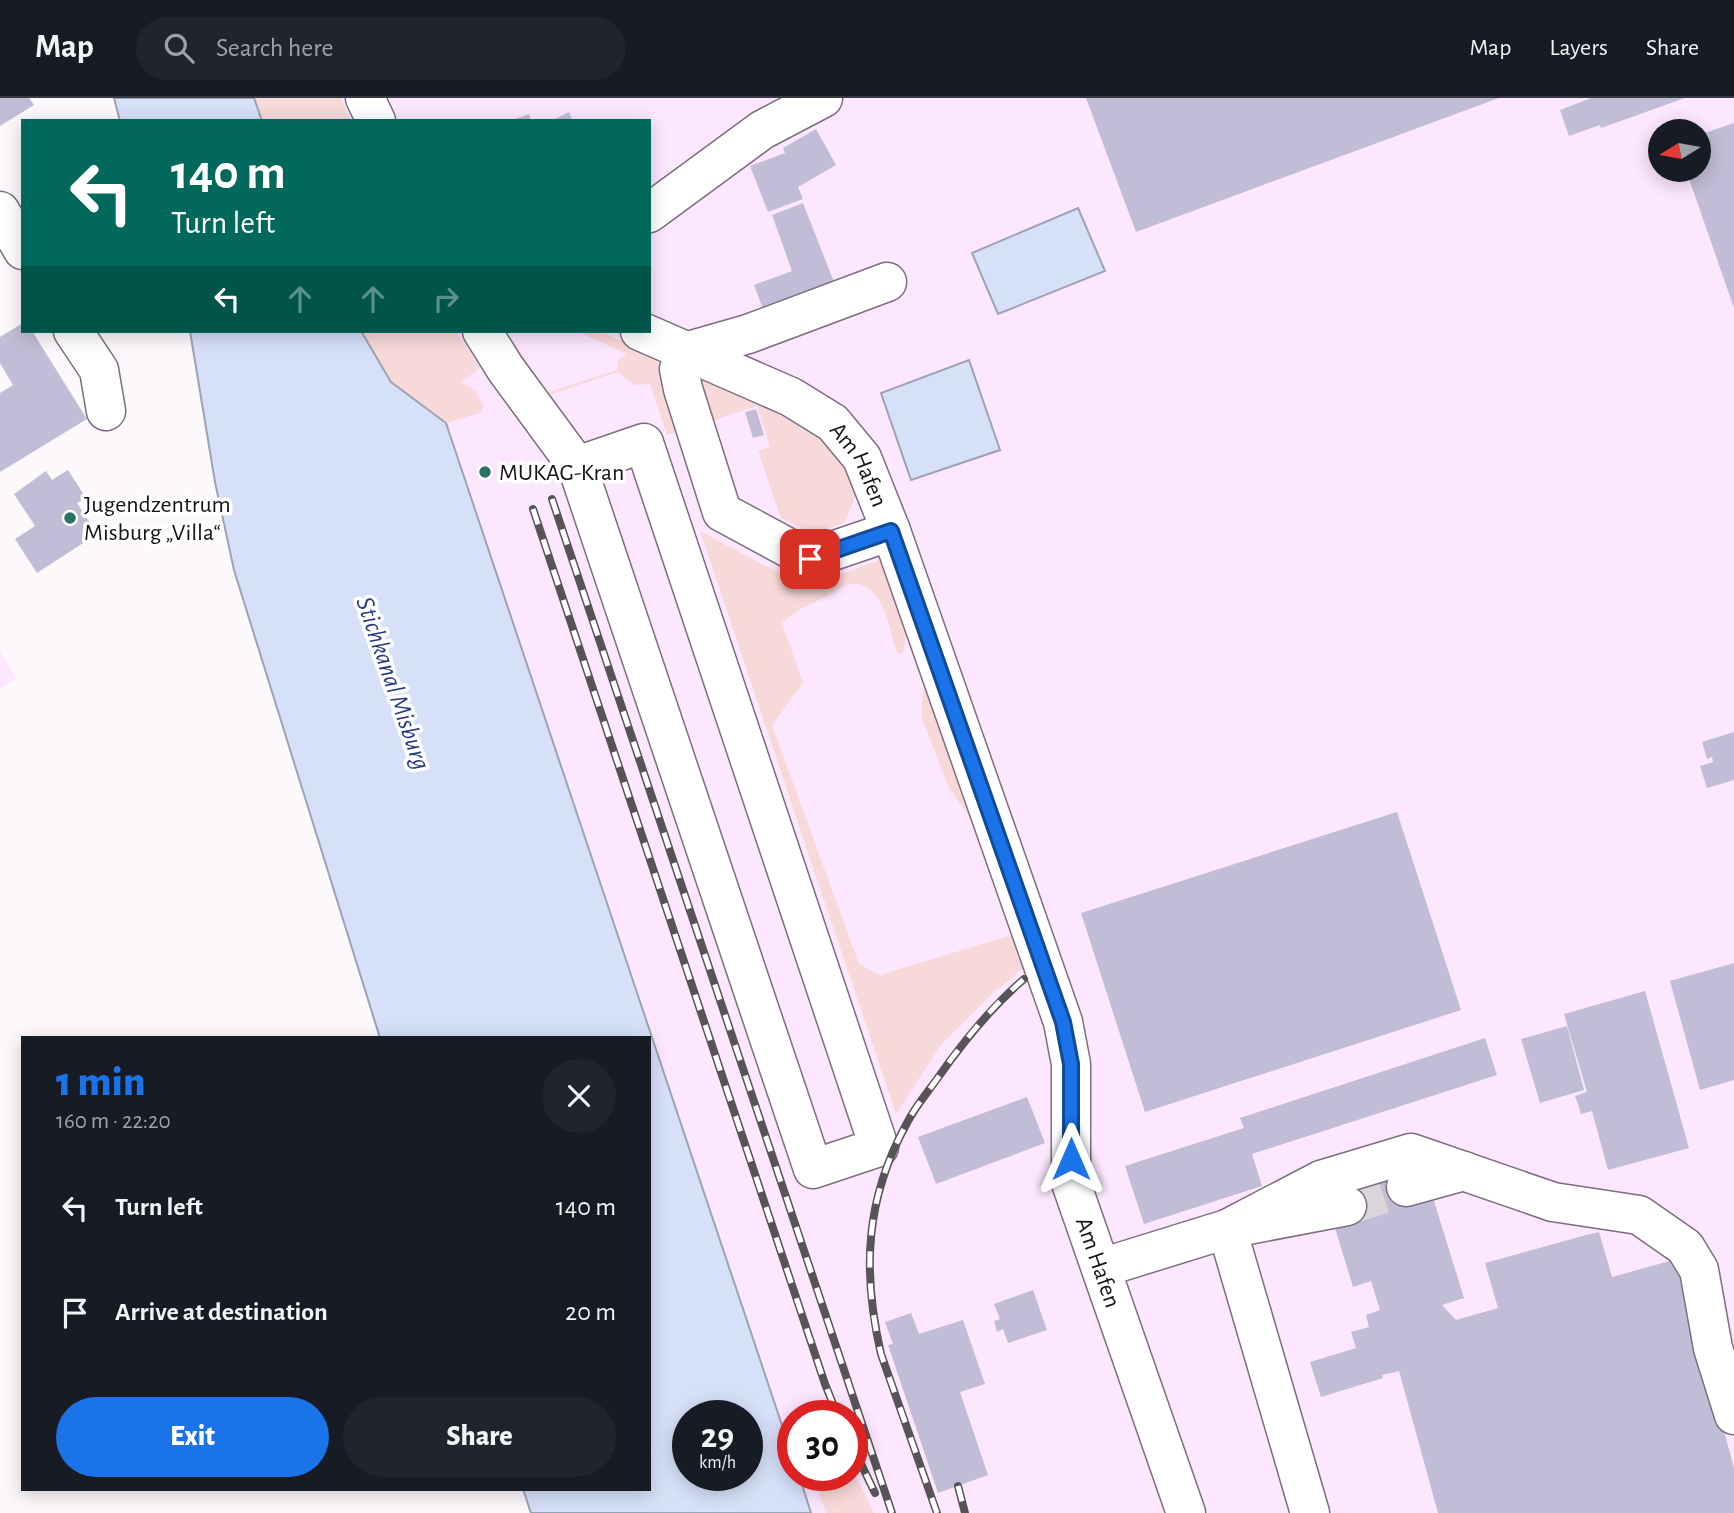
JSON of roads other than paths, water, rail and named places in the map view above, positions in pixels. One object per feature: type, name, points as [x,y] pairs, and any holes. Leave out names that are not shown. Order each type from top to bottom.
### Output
[{"type":"street","points":[[365,98],[375,119]]},
{"type":"street","points":[[651,212],[762,130],[823,98]]},
{"type":"street","points":[[0,211],[21,247]]},
{"type":"street","points":[[887,282],[748,334],[685,352],[679,369],[722,512],[810,559],[891,531]]},
{"type":"street","points":[[74,333],[99,370],[106,411]]},
{"type":"street","points":[[483,333],[505,368],[577,466],[813,1169],[879,1147],[643,443],[577,466]]},
{"type":"street","name":"Am Hafen","points":[[644,333],[791,397],[833,423],[862,458],[891,531],[1063,1022],[1071,1064],[1071,1183],[1186,1513]]},
{"type":"street","points":[[1227,1229],[1321,1180],[1411,1153],[1553,1202],[1639,1215],[1685,1247],[1699,1270],[1713,1348],[1734,1415]]},
{"type":"street","points":[[1406,1187],[1464,1171]]},
{"type":"street","points":[[1101,1268],[1227,1229],[1347,1206]]},
{"type":"street","points":[[1227,1229],[1310,1513]]},
{"type":"water","points":[[114,98],[254,98],[261,119],[119,119]]},
{"type":"water","points":[[1078,208],[1105,271],[998,314],[972,253]]},
{"type":"water","name":"Stichkanal Misburg","points":[[190,333],[362,333],[391,382],[446,423],[777,1410],[777,1491],[804,1491],[811,1513],[531,1513],[524,1491],[651,1491],[651,1036],[379,1036],[234,570],[215,482]]},
{"type":"water","points":[[969,360],[1000,450],[911,480],[881,393]]},
{"type":"tunnel","points":[[1347,1206],[1406,1187]]},
{"type":"railway","points":[[552,499],[892,1513]]},
{"type":"railway","points":[[533,509],[832,1400]]},
{"type":"railway","points":[[937,1513],[881,1354],[871,1294],[871,1236],[875,1208],[893,1151],[914,1111],[978,1026],[1024,979]]},
{"type":"railway","points":[[868,1478],[875,1493]]},
{"type":"railway","points":[[958,1486],[965,1513]]},
{"type":"place","name":"MUKAG-Kran","points":[[485,472]]},
{"type":"place","name":"Jugendzentrum Misburg „Villa“","points":[[70,518]]}]
